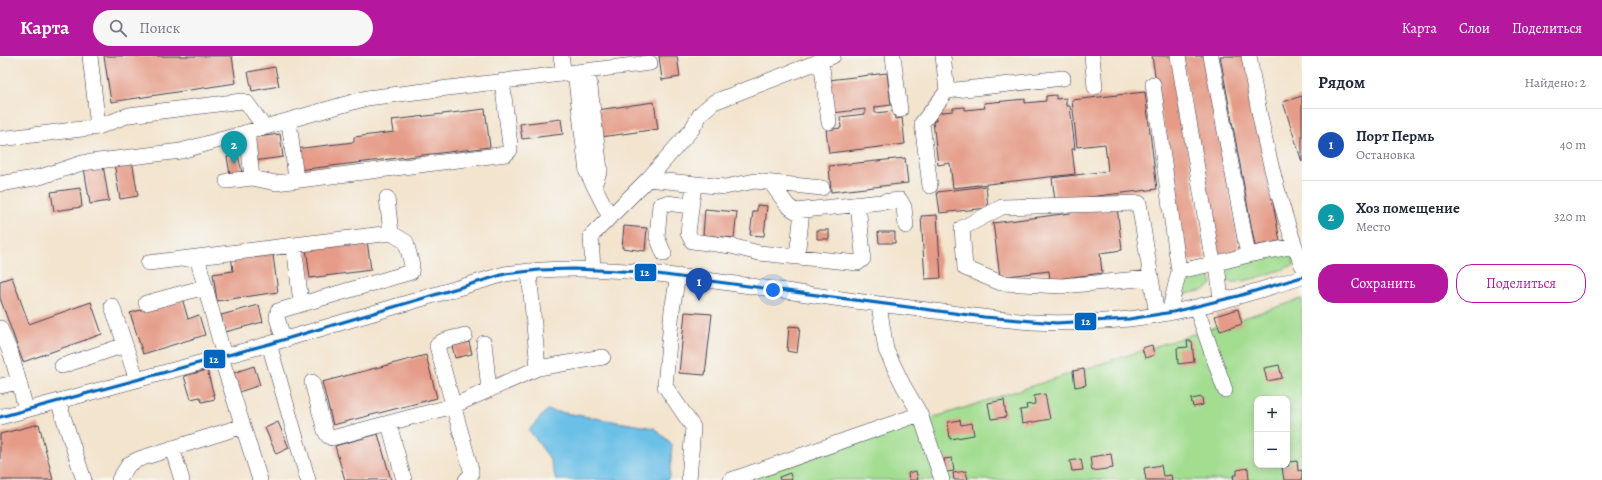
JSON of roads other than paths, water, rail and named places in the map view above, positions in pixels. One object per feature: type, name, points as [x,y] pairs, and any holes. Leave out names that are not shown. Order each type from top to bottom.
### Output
[{"type":"street","points":[[90,56],[98,127]]},
{"type":"street","points":[[561,56],[576,72],[587,172],[610,217]]},
{"type":"street","points":[[893,56],[900,110]]},
{"type":"street","points":[[930,186],[922,123],[947,91],[943,56]]},
{"type":"street","points":[[1092,56],[1095,87]]},
{"type":"street","points":[[1178,56],[1221,301]]},
{"type":"street","points":[[1211,56],[1248,255]]},
{"type":"street","points":[[1249,56],[1254,90],[1274,174],[1302,265]]},
{"type":"street","points":[[592,270],[591,236],[648,179],[692,129],[701,113],[714,102],[827,58],[828,122]]},
{"type":"street","points":[[0,184],[40,177],[82,162],[181,151],[367,98],[650,63]]},
{"type":"street","points":[[947,91],[1063,78]]},
{"type":"street","points":[[227,181],[252,178],[276,183],[506,154],[510,150],[510,145],[502,81]]},
{"type":"street","points":[[1153,84],[1179,271],[1163,314]]},
{"type":"street","points":[[0,139],[98,127],[129,115],[242,101],[247,103],[264,127]]},
{"type":"street","points":[[289,120],[296,180]]},
{"type":"street","points":[[247,132],[252,178]]},
{"type":"street","points":[[648,179],[725,187],[755,181],[822,188]]},
{"type":"street","points":[[771,183],[791,209],[802,211],[900,200],[904,207],[906,226]]},
{"type":"street","points":[[694,184],[688,233],[692,240],[731,246],[759,253],[854,263],[861,261],[863,254],[858,204]]},
{"type":"street","points":[[387,198],[391,233]]},
{"type":"street","points":[[664,254],[656,237],[652,212],[660,208],[662,204],[691,206]]},
{"type":"street","points":[[1150,278],[1062,286],[1001,283],[965,268],[962,228],[1002,207],[1139,204],[1150,278],[1163,314]]},
{"type":"street","points":[[797,257],[802,211]]},
{"type":"street","points":[[148,263],[391,233],[406,242],[412,265],[411,272],[278,311],[277,314],[284,340]]},
{"type":"street","points":[[294,245],[301,304]]},
{"type":"street","points":[[1179,271],[1295,246]]},
{"type":"street","points":[[197,256],[222,356],[260,480]]},
{"type":"street","points":[[0,417],[284,340],[505,274],[529,271],[592,270],[678,276],[879,305],[1034,322],[1099,321],[1163,314],[1221,301],[1302,276]]},
{"type":"street","points":[[529,271],[538,368]]},
{"type":"street","points":[[678,276],[672,310],[665,386],[693,427],[689,480]]},
{"type":"street","points":[[146,303],[205,287]]},
{"type":"street","points":[[879,305],[886,350],[903,385],[920,414],[942,480]]},
{"type":"street","points":[[112,306],[137,380]]},
{"type":"street","points":[[1196,307],[1225,390]]},
{"type":"street","points":[[0,328],[11,354],[26,410]]},
{"type":"street","points":[[464,336],[443,341],[437,346],[470,470],[471,475],[466,480]]},
{"type":"street","points":[[484,343],[489,390]]},
{"type":"street","points":[[269,344],[308,480]]},
{"type":"street","points":[[62,366],[125,345]]},
{"type":"street","points":[[312,382],[328,436],[332,438],[453,406],[538,368],[603,357]]},
{"type":"street","points":[[0,386],[19,382]]},
{"type":"street","points":[[58,401],[84,480]]},
{"type":"street","points":[[731,480],[920,414]]},
{"type":"street","points":[[389,424],[404,480]]},
{"type":"street","points":[[119,480],[129,464],[139,459],[243,426]]},
{"type":"street","points":[[172,448],[182,480]]},
{"type":"water","points":[[547,410],[654,428],[672,444],[670,477],[667,480],[556,480],[550,459],[529,430]]},
{"type":"place","name":"Хоз помещение","points":[[234,164]]},
{"type":"place","name":"Порт Пермь","points":[[699,301]]}]
